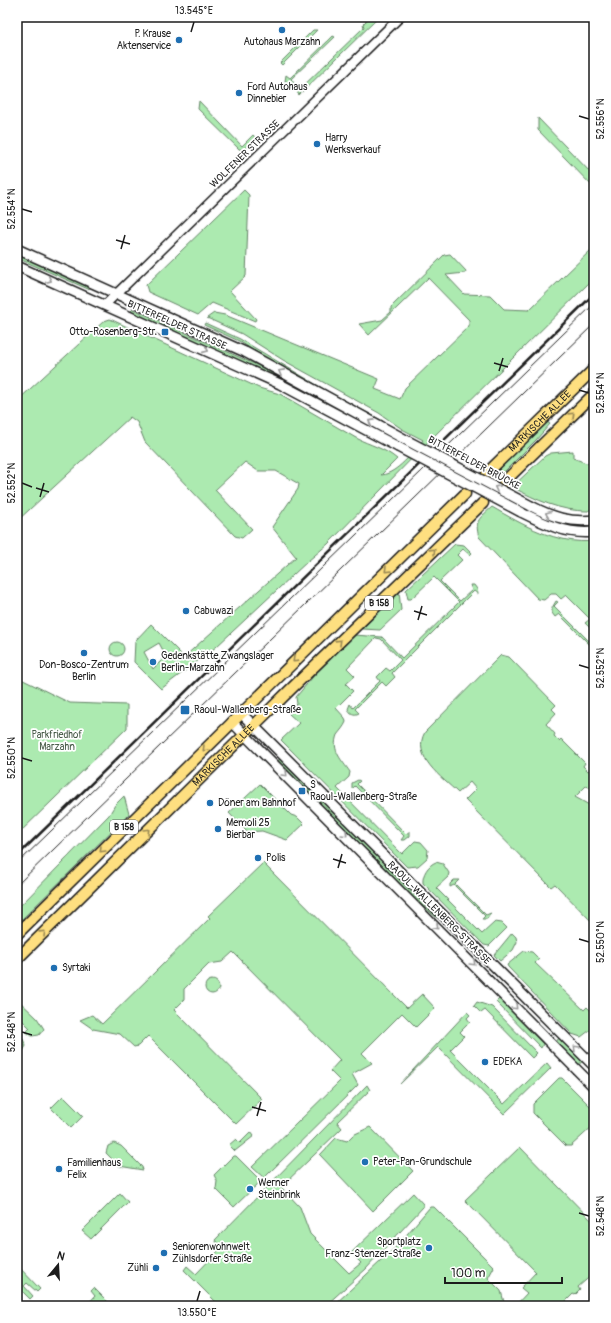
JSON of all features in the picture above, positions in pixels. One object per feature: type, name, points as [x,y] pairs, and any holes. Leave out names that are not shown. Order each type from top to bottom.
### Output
[{"type":"main road","name":"BITTERFELDER STRASSE","points":[[17,249],[244,352],[406,440]]},
{"type":"main road","name":"BITTERFELDER STRASSE","points":[[17,266],[280,384],[326,410],[544,524],[576,533],[594,532]]},
{"type":"main road","name":"MÄRKISCHE ALLEE","points":[[487,473],[594,369]]},
{"type":"main road","points":[[572,390],[585,403]]},
{"type":"main road","points":[[315,391],[326,410]]},
{"type":"main road","name":"MÄRKISCHE ALLEE","points":[[504,482],[594,394]]},
{"type":"main road","name":"BITTERFELDER BRÜCKE","points":[[406,440],[550,515],[565,520],[594,520]]},
{"type":"main road","name":"MÄRKISCHE ALLEE","points":[[17,934],[465,494]]},
{"type":"main road","name":"MÄRKISCHE ALLEE","points":[[17,959],[483,503]]},
{"type":"main road","name":"RAOUL-WALLENBERG-STRASSE","points":[[241,713],[594,1066]]},
{"type":"main road","name":"RAOUL-WALLENBERG-STRASSE","points":[[232,722],[594,1087]]},
{"type":"street","name":"WOLFENER STRASSE","points":[[105,305],[400,17]]},
{"type":"green space","points":[[366,17],[379,17],[299,95],[297,92],[364,27],[363,24],[368,19]]},
{"type":"green space","points":[[313,30],[317,30],[282,65],[280,63]]},
{"type":"green space","points":[[333,36],[335,37],[291,79],[294,83],[291,84],[285,81],[286,75],[290,78]]},
{"type":"green space","points":[[199,101],[242,146],[253,135],[255,137],[243,150],[239,149],[198,109]]},
{"type":"green space","points":[[538,118],[594,176],[594,188],[538,130]]},
{"type":"green space","points":[[244,190],[249,195],[246,276],[230,291],[256,319],[255,321],[212,303],[198,315],[148,292],[146,285]]},
{"type":"green space","points":[[594,247],[594,278],[428,442],[328,544],[216,647],[161,689],[134,662],[135,641],[151,624],[184,657],[296,557],[272,527],[298,489],[299,484],[276,471],[258,471],[245,462],[215,490],[252,529],[242,538],[235,536],[145,442],[137,422],[130,417],[17,521],[17,401],[104,321],[110,319],[259,388],[280,394],[356,438],[387,452],[397,459],[381,475],[393,471],[399,466],[410,456],[423,440],[402,429],[379,413],[283,360],[242,334],[207,318],[214,313],[225,315],[379,379],[375,389],[400,399],[405,388],[469,326],[469,320],[428,278],[369,335],[359,324],[382,320],[391,312],[391,307],[444,255],[450,254],[466,271],[465,273],[446,275],[464,294],[490,295],[504,309],[529,310]],"holes":[[[159,643],[166,656],[153,669],[144,652]]]},
{"type":"green space","points":[[17,253],[91,287],[88,289],[17,258]]},
{"type":"green space","points":[[133,309],[283,377],[387,435],[386,438],[275,377],[130,312]]},
{"type":"green space","points":[[205,323],[240,339],[327,391],[383,421],[387,425],[273,363],[239,341],[204,325]]},
{"type":"green space","points":[[547,422],[550,424],[497,479],[491,476]]},
{"type":"green space","points":[[573,451],[573,458],[594,466],[594,507],[588,511],[577,511],[548,504],[512,487],[545,456],[551,453]]},
{"type":"green space","points":[[492,507],[528,527],[554,537],[567,540],[594,541],[594,632],[585,623],[590,619],[566,595],[561,599],[556,594],[551,594],[544,600],[538,599],[479,537],[477,527],[479,520]]},
{"type":"green space","points":[[542,516],[568,524],[594,524],[594,528],[574,529],[540,520]]},
{"type":"green space","points":[[455,544],[464,545],[472,553],[470,555],[463,549],[457,555],[462,560],[440,581],[460,601],[472,590],[470,585],[474,585],[478,594],[474,591],[392,673],[395,677],[386,686],[382,682],[355,709],[359,713],[354,714],[348,709],[350,704],[353,708],[380,681],[377,677],[386,668],[390,671],[401,660],[381,639],[376,638],[347,668],[355,676],[346,684],[353,691],[336,708],[345,718],[346,722],[337,735],[335,746],[336,751],[350,772],[349,777],[337,788],[402,854],[415,841],[421,842],[428,850],[427,858],[418,866],[407,867],[281,740],[299,723],[289,714],[297,704],[296,697],[317,672],[354,635],[382,637],[402,658],[459,602],[434,577],[411,599],[408,599],[406,590]]},
{"type":"green space","points":[[399,592],[401,610],[380,630],[362,629]]},
{"type":"green space","points":[[556,601],[558,602],[554,606],[594,646],[594,649],[559,614],[555,617],[552,613],[552,608]]},
{"type":"green space","points":[[117,642],[122,644],[124,649],[122,654],[117,656],[112,654],[110,649],[112,644]]},
{"type":"green space","points":[[501,655],[509,657],[556,705],[552,709],[556,713],[546,724],[559,741],[561,739],[585,763],[583,766],[588,771],[591,769],[594,773],[594,786],[592,788],[586,786],[575,797],[591,806],[594,803],[594,924],[555,884],[551,887],[465,800],[476,789],[470,782],[458,793],[430,766],[422,750],[422,741],[425,732]]},
{"type":"green space","name":"Parkfriedhof Marzahn","points":[[17,677],[70,703],[127,705],[127,728],[17,835]]},
{"type":"green space","points":[[280,759],[302,777],[439,915],[437,918],[409,894],[277,761]]},
{"type":"green space","points":[[358,780],[360,781],[357,784],[406,834],[410,831],[410,836],[405,840],[401,840],[404,836],[355,786],[352,789],[352,783]]},
{"type":"green space","points":[[260,784],[291,815],[297,817],[304,824],[287,840],[262,831],[247,832],[229,813]]},
{"type":"green space","points":[[124,796],[129,814],[17,924],[17,909],[109,815],[115,805]]},
{"type":"green space","points":[[436,862],[443,864],[449,873],[448,877],[436,888],[482,934],[495,922],[502,923],[507,928],[489,946],[484,945],[423,883],[423,877],[426,871],[430,865]]},
{"type":"green space","points":[[263,863],[407,1008],[422,994],[435,1008],[416,1027],[402,1013],[362,1053],[372,1063],[352,1074],[358,1085],[264,1178],[252,1167],[340,1081],[330,1071],[340,1060],[233,952],[222,962],[209,964],[184,989],[184,1000],[174,1010],[262,1099],[236,1124],[148,1036],[138,1046],[134,1047],[120,1034],[93,1029],[80,1020],[92,1015],[102,1024],[210,918],[208,916]]},
{"type":"green space","points":[[454,880],[459,880],[455,884],[486,915],[491,913],[487,919],[482,919],[485,916],[454,885],[450,887],[450,884]]},
{"type":"green space","points":[[512,933],[516,937],[517,942],[513,950],[500,961],[494,955]]},
{"type":"green space","points":[[524,951],[532,952],[539,959],[535,963],[584,1010],[587,1007],[594,1014],[594,1027],[581,1037],[572,1034],[508,967],[507,965]]},
{"type":"green space","points":[[212,980],[217,982],[219,987],[217,992],[212,994],[207,992],[205,987],[207,982]]},
{"type":"green space","points":[[17,999],[37,1018],[44,1029],[39,1035],[32,1036],[26,1032],[30,1028],[17,1015]]},
{"type":"green space","points":[[499,999],[543,1044],[541,1048],[496,1002]]},
{"type":"green space","points":[[477,1002],[492,1007],[537,1053],[532,1058],[485,1010],[481,1013],[474,1006]]},
{"type":"green space","points":[[467,1012],[470,1015],[467,1018],[470,1022],[460,1032],[464,1036],[450,1050],[504,1104],[547,1063],[551,1068],[504,1114],[438,1047],[400,1084]]},
{"type":"green space","points":[[17,1034],[23,1039],[26,1046],[23,1051],[17,1050]]},
{"type":"green space","points":[[559,1038],[583,1061],[578,1065],[556,1042]]},
{"type":"green space","points":[[559,1078],[562,1078],[594,1110],[594,1125],[571,1146],[566,1146],[533,1113],[533,1104]]},
{"type":"green space","points":[[367,1085],[370,1090],[337,1122],[342,1128],[281,1187],[300,1207],[310,1234],[349,1273],[361,1263],[351,1253],[413,1193],[423,1204],[423,1207],[366,1269],[325,1306],[220,1306],[184,1270],[187,1266],[196,1274],[221,1248],[215,1240]]},
{"type":"green space","points":[[63,1096],[83,1116],[71,1128],[51,1108]]},
{"type":"green space","points":[[370,1127],[413,1171],[373,1211],[320,1155],[336,1138],[347,1141],[353,1135]]},
{"type":"green space","points":[[251,1132],[254,1136],[235,1151],[229,1145],[236,1139],[240,1143]]},
{"type":"green space","points":[[114,1143],[121,1146],[142,1167],[143,1170],[119,1166],[106,1153],[108,1146]]},
{"type":"green space","points":[[520,1147],[594,1223],[594,1273],[578,1287],[580,1290],[575,1295],[573,1294],[561,1306],[515,1306],[527,1293],[521,1288],[536,1272],[465,1200]]},
{"type":"green space","points":[[233,1156],[236,1156],[261,1181],[234,1207],[216,1189],[217,1181],[214,1175]]},
{"type":"green space","points":[[120,1193],[128,1202],[91,1239],[82,1231]]},
{"type":"green space","name":"Sportplatz Franz-Stenzer-Straße","points":[[430,1207],[434,1207],[494,1267],[488,1278],[501,1291],[504,1302],[508,1306],[333,1306],[397,1246]]},
{"type":"green space","points":[[17,1265],[40,1289],[37,1292],[27,1283],[24,1286],[33,1296],[30,1299],[17,1286]]},
{"type":"green space","points":[[94,1288],[108,1302],[106,1304],[108,1306],[86,1306],[95,1296],[91,1291]]},
{"type":"tram line","points":[[17,864],[594,304]]},
{"type":"tram line","points":[[17,885],[594,324]]},
{"type":"railway","points":[[17,856],[594,294]]},
{"type":"place","name":"Autohaus Marzahn","points":[[282,30]]},
{"type":"place","name":"P. Krause Aktenservice","points":[[179,40]]},
{"type":"place","name":"Ford Autohaus Dinnebier","points":[[239,93]]},
{"type":"place","name":"Harry Werksverkauf","points":[[317,144]]},
{"type":"place","name":"Otto-Rosenberg-Str.","points":[[165,332]]},
{"type":"place","name":"Cabuwazi","points":[[186,611]]},
{"type":"place","name":"Don-Bosco-Zentrum Berlin","points":[[84,653]]},
{"type":"place","name":"Gedenkstätte Zwangslager Berlin-Marzahn","points":[[153,662]]},
{"type":"place","name":"Raoul-Wallenberg-Straße","points":[[185,710]]},
{"type":"place","name":"S Raoul-Wallenberg-Straße","points":[[302,791]]},
{"type":"place","name":"Döner am Bahnhof","points":[[210,803]]},
{"type":"place","name":"Memoli 25 Bierbar","points":[[218,829]]},
{"type":"place","name":"Polis","points":[[258,858]]},
{"type":"place","name":"Syrtaki","points":[[54,968]]},
{"type":"place","name":"EDEKA","points":[[485,1062]]},
{"type":"place","name":"Peter-Pan-Grundschule","points":[[365,1162]]},
{"type":"place","name":"Familienhaus Felix","points":[[59,1169]]},
{"type":"place","name":"Werner Steinbrink","points":[[250,1189]]},
{"type":"place","name":"Sportplatz Franz-Stenzer-Straße","points":[[429,1248]]},
{"type":"place","name":"Seniorenwohnwelt Zühlsdorfer Straße","points":[[164,1253]]},
{"type":"place","name":"Zühli","points":[[156,1268]]}]
